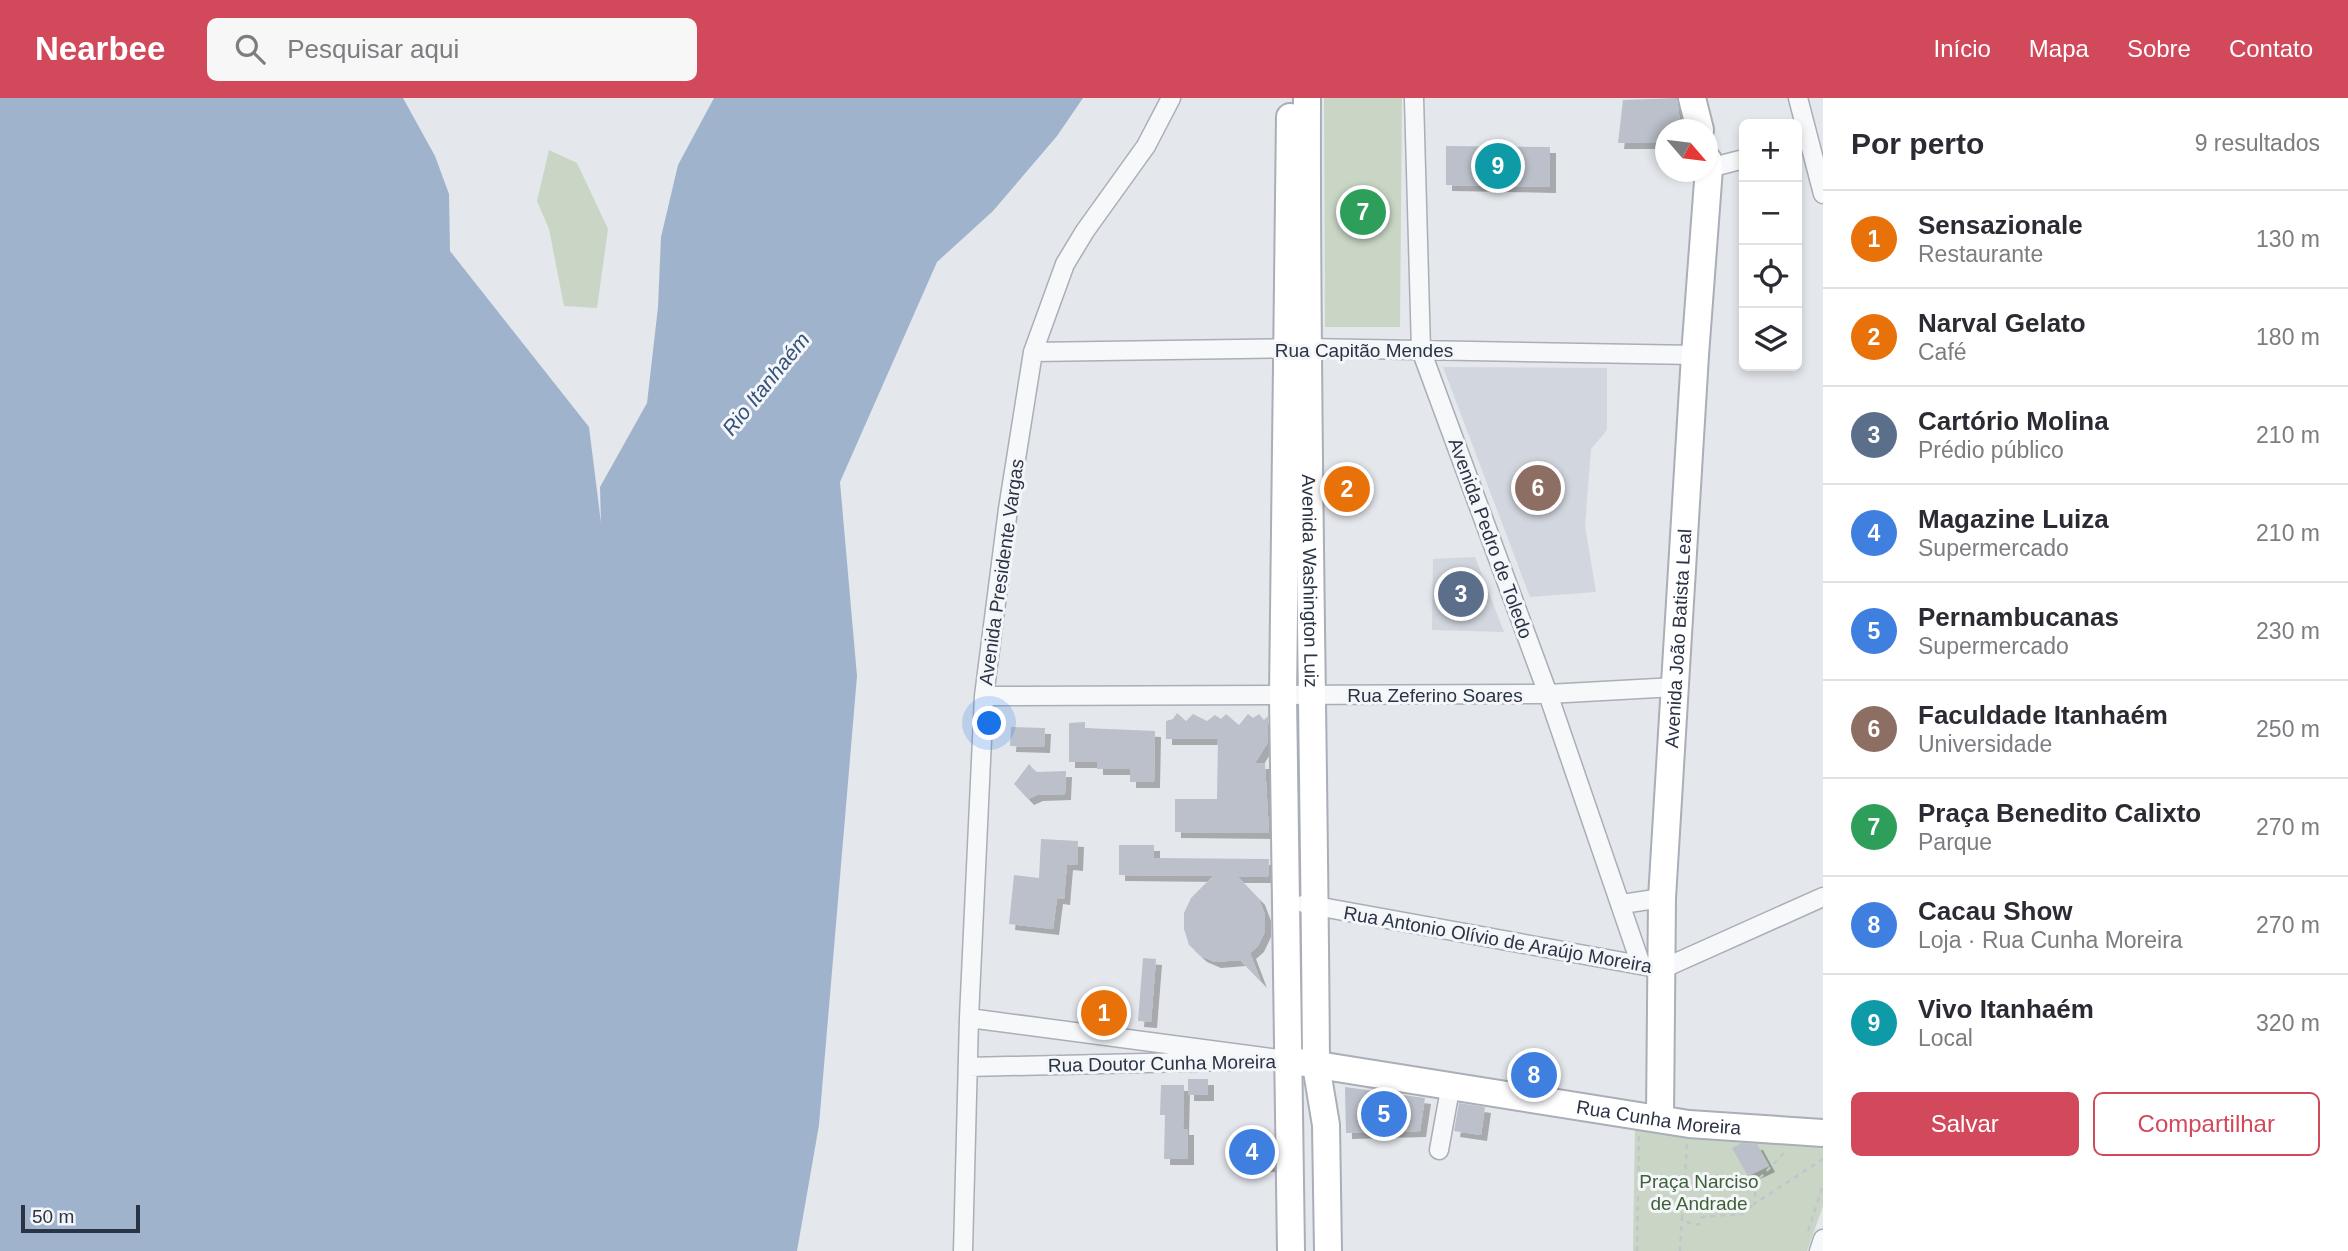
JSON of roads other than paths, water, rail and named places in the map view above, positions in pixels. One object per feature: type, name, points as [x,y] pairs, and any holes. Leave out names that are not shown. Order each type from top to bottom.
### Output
[{"type":"main road","name":"Avenida Washington Luiz","points":[[1290,98],[1296,349],[1314,696],[1315,1065],[1326,1125],[1328,1251]]},
{"type":"main road","name":"Avenida Washington Luiz","points":[[1291,1251],[1283,696],[1307,98]]},
{"type":"main road","points":[[1692,98],[1697,119]]},
{"type":"main road","name":"Avenida João Batista Leal","points":[[1649,1123],[1652,967],[1662,898],[1708,182]]},
{"type":"main road","name":"Rua Cunha Moreira","points":[[1287,1060],[1451,1084],[1649,1123],[1823,1133]]},
{"type":"street","name":"Avenida Presidente Vargas","points":[[963,1251],[969,1018],[985,696],[1008,509],[1033,352],[1065,264],[1146,146],[1171,98]]},
{"type":"street","name":"Avenida Pedro de Toledo","points":[[1414,98],[1421,350],[1622,904],[1652,967]]},
{"type":"street","points":[[1798,98],[1823,194]]},
{"type":"street","points":[[1718,163],[1739,160]]},
{"type":"street","name":"Rua Capitão Mendes","points":[[1033,352],[1296,349],[1695,355]]},
{"type":"street","name":"Rua Zeferino Soares","points":[[985,696],[1548,694],[1675,688]]},
{"type":"street","name":"Rua Antonio Olívio de Araújo Moreira","points":[[1285,900],[1652,967],[1823,897]]},
{"type":"street","points":[[1622,904],[1662,898]]},
{"type":"street","name":"Rua Doutor Cunha Moreira","points":[[969,1018],[1287,1060]]},
{"type":"street","name":"Rua Doutor Cunha Moreira","points":[[968,1067],[1287,1060]]},
{"type":"street","points":[[1439,1150],[1451,1084]]},
{"type":"street","points":[[1812,1245],[1823,1239]]},
{"type":"water","name":"Rio Itanhaém","points":[[0,98],[403,98],[435,156],[449,194],[450,251],[589,427],[601,523],[600,487],[647,403],[658,307],[661,237],[678,165],[714,98],[1083,98],[1057,136],[993,211],[937,262],[840,482],[857,676],[819,1125],[797,1251],[0,1251]]},
{"type":"place","name":"Vivo Itanhaém","points":[[1498,166]]},
{"type":"place","name":"Praça Benedito Calixto","points":[[1363,212]]},
{"type":"place","name":"Faculdade Itanhaém","points":[[1538,488]]},
{"type":"place","name":"Narval Gelato","points":[[1347,489]]},
{"type":"place","name":"Cartório Molina","points":[[1461,594]]},
{"type":"place","name":"Sensazionale","points":[[1104,1013]]},
{"type":"place","name":"Cacau Show","points":[[1534,1075]]},
{"type":"place","name":"Pernambucanas","points":[[1384,1114]]},
{"type":"place","name":"Magazine Luiza","points":[[1252,1152]]},
{"type":"park label","name":"Praça Narciso de Andrade","points":[[1699,1192]]}]
